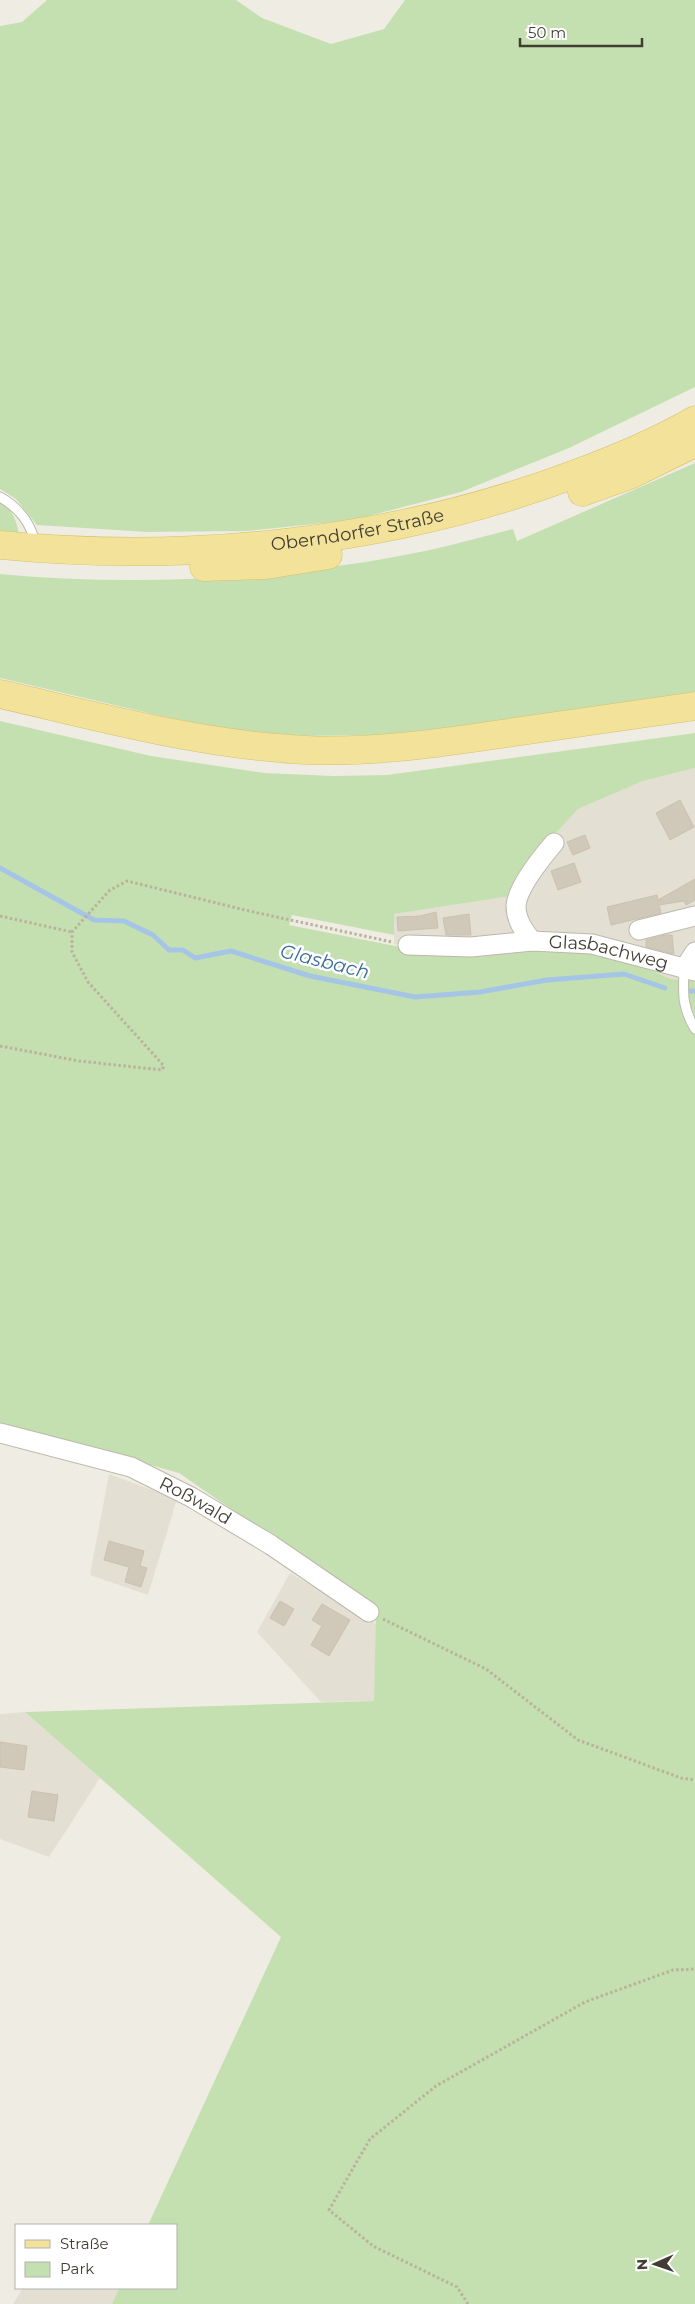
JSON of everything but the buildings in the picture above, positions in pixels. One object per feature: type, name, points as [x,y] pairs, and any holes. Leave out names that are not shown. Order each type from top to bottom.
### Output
[{"type":"main road","name":"Oberndorfer Straße","points":[[0,546],[95,551],[208,549],[328,538],[394,527],[473,508],[539,488],[616,459],[695,420]]},
{"type":"main road","name":"Oberndorfer Straße","points":[[0,563],[80,568],[266,565],[411,541],[484,524],[549,504],[632,474],[695,443]]},
{"type":"main road","points":[[0,694],[178,734],[234,744],[304,750],[351,751],[436,743],[695,706]]},
{"type":"main road","points":[[0,712],[233,762],[305,768],[399,764],[695,723]]},
{"type":"street","name":"Glasbachweg","points":[[532,941],[523,930],[517,915],[516,905],[533,871],[554,843]]},
{"type":"street","points":[[639,930],[695,916]]},
{"type":"street","name":"Glasbachweg","points":[[408,945],[471,947],[532,941],[592,944],[690,970]]},
{"type":"street","points":[[690,970],[695,952]]},
{"type":"street","name":"Roßwald","points":[[0,1433],[131,1467],[191,1497],[271,1545],[369,1612]]},
{"type":"lane","points":[[0,497],[10,503],[26,518],[32,531],[36,549]]},
{"type":"lane","name":"Glasbachweg","points":[[690,970],[683,1002],[695,1029]]},
{"type":"path","points":[[0,1046],[79,1061],[162,1070],[164,1066],[88,982],[72,952],[72,932],[110,890],[127,881],[249,911],[408,945]]},
{"type":"path","points":[[0,916],[72,932]]},
{"type":"path","points":[[369,1612],[486,1669],[578,1740],[681,1778],[695,1780]]},
{"type":"path","points":[[468,2304],[457,2287],[373,2246],[329,2210],[370,2139],[436,2086],[585,2002],[673,1970],[695,1969]]},
{"type":"shaded area","points":[[695,768],[695,981],[671,979],[618,956],[431,953],[394,944],[394,914],[512,896],[536,855],[578,809],[643,781]]},
{"type":"shaded area","points":[[109,1474],[177,1499],[148,1595],[90,1575]]},
{"type":"shaded area","points":[[290,1573],[376,1624],[374,1701],[321,1702],[257,1632]]},
{"type":"shaded area","points":[[25,1712],[100,1778],[49,1857],[0,1839],[0,1714]]},
{"type":"shaded area","points":[[22,2289],[119,2289],[112,2304],[13,2304]]},
{"type":"green space","points":[[47,0],[236,0],[262,18],[331,44],[384,29],[405,0],[695,0],[695,387],[569,448],[461,492],[353,520],[246,531],[147,532],[37,525],[16,499],[0,489],[0,26],[22,22]]},
{"type":"green space","points":[[695,463],[695,692],[535,719],[380,735],[292,736],[244,733],[161,716],[0,678],[0,574],[105,580],[213,578],[267,574],[374,561],[436,549],[513,529],[517,541]]},
{"type":"green space","points":[[0,502],[14,516],[19,536],[0,534]]},
{"type":"green space","points":[[0,721],[151,756],[264,773],[334,776],[387,775],[695,733],[695,768],[643,781],[578,809],[536,855],[512,896],[394,914],[394,935],[292,915],[289,925],[431,953],[546,948],[618,956],[671,979],[695,981],[695,2304],[112,2304],[119,2289],[178,2289],[178,2224],[148,2224],[281,1937],[25,1712],[374,1701],[376,1609],[179,1473],[0,1423]]},
{"type":"waterway","name":"Glasbach","points":[[0,868],[94,920],[124,921],[153,935],[169,950],[183,950],[195,958],[231,951],[310,976],[415,997],[480,992],[547,980],[624,974],[665,988]]},
{"type":"waterway","name":"Glasbach","points":[[689,991],[695,991]]}]
